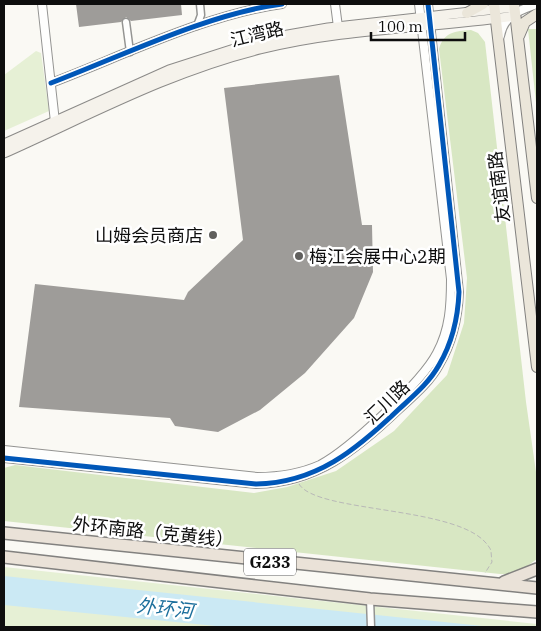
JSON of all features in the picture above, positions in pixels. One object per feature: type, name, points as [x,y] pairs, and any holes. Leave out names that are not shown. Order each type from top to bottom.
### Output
[{"type":"highway","name":"外环南路（克黄线）","points":[[4,533],[537,588]]},
{"type":"highway","name":"G233","points":[[4,557],[371,604],[537,612]]},
{"type":"highway","points":[[494,585],[514,580],[537,569]]},
{"type":"main road","points":[[467,17],[484,4]]},
{"type":"main road","name":"江湾路","points":[[4,144],[169,70],[207,56],[265,39],[338,27],[467,17],[497,9],[513,11]]},
{"type":"main road","name":"友谊南路","points":[[497,9],[498,46],[537,367]]},
{"type":"main road","name":"友谊南路","points":[[513,11],[519,42],[537,198]]},
{"type":"main road","points":[[519,42],[522,25],[537,14]]},
{"type":"main road","name":"江湾路","points":[[4,153],[160,82],[225,59],[298,40],[421,22]]},
{"type":"street","points":[[42,4],[54,122]]},
{"type":"street","points":[[197,26],[201,15],[200,4]]},
{"type":"street","points":[[51,83],[197,26],[258,7],[281,4]]},
{"type":"street","points":[[335,4],[338,27]]},
{"type":"street","name":"汇川路","points":[[4,450],[256,477],[288,475],[312,468],[332,458],[421,377],[438,352],[446,331],[451,294],[419,4]]},
{"type":"street","name":"汇川路","points":[[4,458],[256,484],[296,479],[328,467],[364,442],[427,382],[446,353],[458,309],[458,285],[428,4]]},
{"type":"street","points":[[498,46],[502,27],[513,11],[536,4]]},
{"type":"street","name":"江湾路","points":[[513,11],[537,14]]},
{"type":"street","points":[[126,22],[130,52]]},
{"type":"street","points":[[371,604],[371,627]]},
{"type":"path","points":[[296,479],[302,489],[313,494],[340,502],[405,514],[473,532],[490,548],[492,562],[478,583]]},
{"type":"green space","points":[[528,29],[537,29],[537,112]]},
{"type":"green space","points":[[471,30],[478,33],[485,42],[526,402],[537,479],[537,559],[516,574],[500,574],[4,521],[4,468],[15,465],[254,493],[287,487],[336,471],[394,431],[447,375],[464,323],[467,278],[439,49],[447,36],[460,31]]},
{"type":"green space","points":[[36,51],[41,53],[49,111],[4,131],[4,75]]},
{"type":"green space","points":[[4,567],[537,624],[537,627],[4,627]]},
{"type":"water","name":"外环河","points":[[4,576],[492,627],[226,627],[4,605]]},
{"type":"building","points":[[76,4],[181,4],[182,15],[131,21],[126,17],[121,22],[79,27]]},
{"type":"building","name":"梅江会展中心2期","points":[[339,75],[362,225],[372,225],[373,272],[354,318],[305,373],[260,410],[218,432],[175,426],[170,418],[19,407],[35,284],[184,300],[188,292],[243,240],[224,88]]},
{"type":"cycle path","points":[[51,83],[195,26],[253,9],[282,4]]},
{"type":"cycle path","points":[[4,458],[256,484],[278,482],[298,478],[334,462],[367,438],[426,383],[444,357],[451,339],[456,320],[459,292],[428,4]]},
{"type":"place","name":"山姆会员商店","points":[[213,235]]},
{"type":"place","name":"梅江会展中心2期","points":[[299,256]]}]
